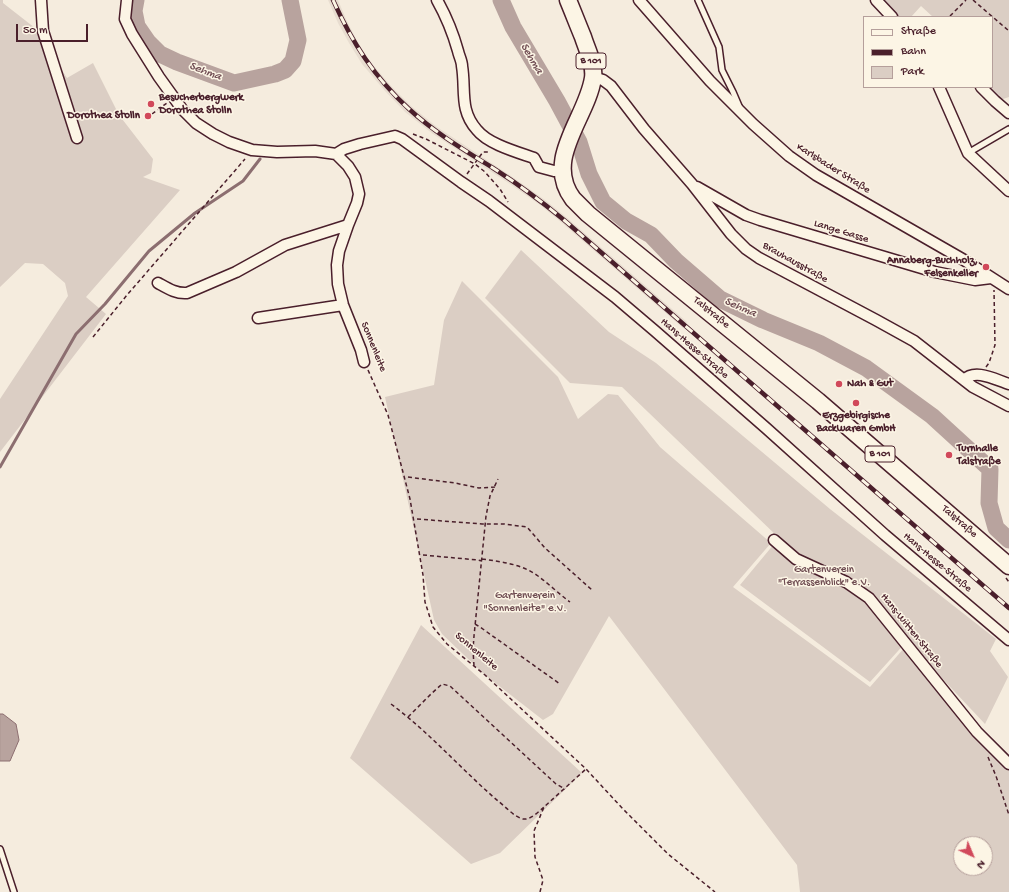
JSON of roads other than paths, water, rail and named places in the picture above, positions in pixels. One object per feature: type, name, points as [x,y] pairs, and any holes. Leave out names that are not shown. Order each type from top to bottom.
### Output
[{"type":"main road","name":"Talstraße","points":[[568,0],[593,66],[593,77],[589,95],[567,144],[564,155],[564,178],[568,190],[574,199],[588,214],[818,401],[1009,566]]},
{"type":"street","points":[[41,0],[43,31],[77,138]]},
{"type":"street","points":[[127,0],[125,19],[132,34],[174,98],[182,109],[196,123],[229,142],[252,150],[277,152],[315,151],[336,154]]},
{"type":"street","points":[[437,0],[445,13],[462,65],[465,109],[469,119],[477,131],[491,141],[534,158],[539,167],[554,172],[563,170]]},
{"type":"street","name":"Karlsbader Straße","points":[[639,0],[710,81],[752,124],[788,156],[816,175],[1008,287]]},
{"type":"street","points":[[876,0],[891,16]]},
{"type":"street","name":"Brauhausstraße","points":[[593,77],[602,80],[611,86],[644,129],[692,184],[731,234],[746,249],[914,342],[972,387],[1009,406]]},
{"type":"street","points":[[939,88],[968,153],[1009,191]]},
{"type":"street","points":[[982,88],[1009,113]]},
{"type":"street","name":"Hans-Hesse-Straße","points":[[336,154],[344,149],[360,144],[395,136],[402,139],[460,182],[489,201],[615,297],[772,433],[885,535],[1009,640]]},
{"type":"street","name":"Sonnenleite","points":[[336,154],[348,166],[355,177],[359,194],[339,251],[337,266],[338,284],[343,305],[361,350],[364,362]]},
{"type":"street","name":"Lange Gasse","points":[[692,184],[746,215],[760,220],[935,272],[975,280],[994,279]]},
{"type":"street","points":[[158,283],[181,294],[187,293],[236,272],[285,245],[348,225]]},
{"type":"street","points":[[258,318],[343,305]]},
{"type":"street","points":[[964,380],[967,376],[973,374],[1009,384]]},
{"type":"street","name":"Hans-Witten-Straße","points":[[774,540],[796,559],[846,582],[869,598],[977,732],[1009,764]]},
{"type":"lane","points":[[698,0],[719,47],[722,70],[742,113]]},
{"type":"lane","points":[[968,153],[1009,129]]},
{"type":"lane","points":[[0,849],[14,892]]},
{"type":"waterway","name":"Sehma","points":[[136,0],[134,11],[137,26],[148,42],[160,54],[177,62],[234,83],[275,74],[285,70],[293,61],[298,40],[290,0]]},
{"type":"waterway","name":"Sehma","points":[[501,0],[513,27],[557,101],[579,142],[589,174],[603,202],[626,221],[651,235],[676,261],[720,299],[763,320],[819,343],[866,368],[932,416],[990,469],[989,503],[996,528],[1009,540]]},
{"type":"waterway","points":[[0,467],[76,334],[105,304],[149,251],[195,213],[243,181],[260,159]]},
{"type":"railway","points":[[333,0],[356,45],[365,58],[396,97],[409,109],[439,133],[511,180],[564,220],[1009,608]]},
{"type":"place","name":"Besucherbergwerk Dorothea Stolln","points":[[151,104]]},
{"type":"place","name":"Dorothea Stolln","points":[[148,116]]},
{"type":"place","name":"Annaberg-Buchholz, Felsenkeller","points":[[986,267]]},
{"type":"place","name":"Nah & Gut","points":[[839,384]]},
{"type":"place","name":"Erzgebirgische Backwaren GmbH","points":[[856,403]]},
{"type":"place","name":"Turnhalle Talstraße","points":[[949,455]]},
{"type":"park label","name":"Gartenverein \"Terrassenblick\" e.V.","points":[[824,576]]},
{"type":"park label","name":"Gartenverein \"Sonnenleite\" e.V.","points":[[525,602]]}]
